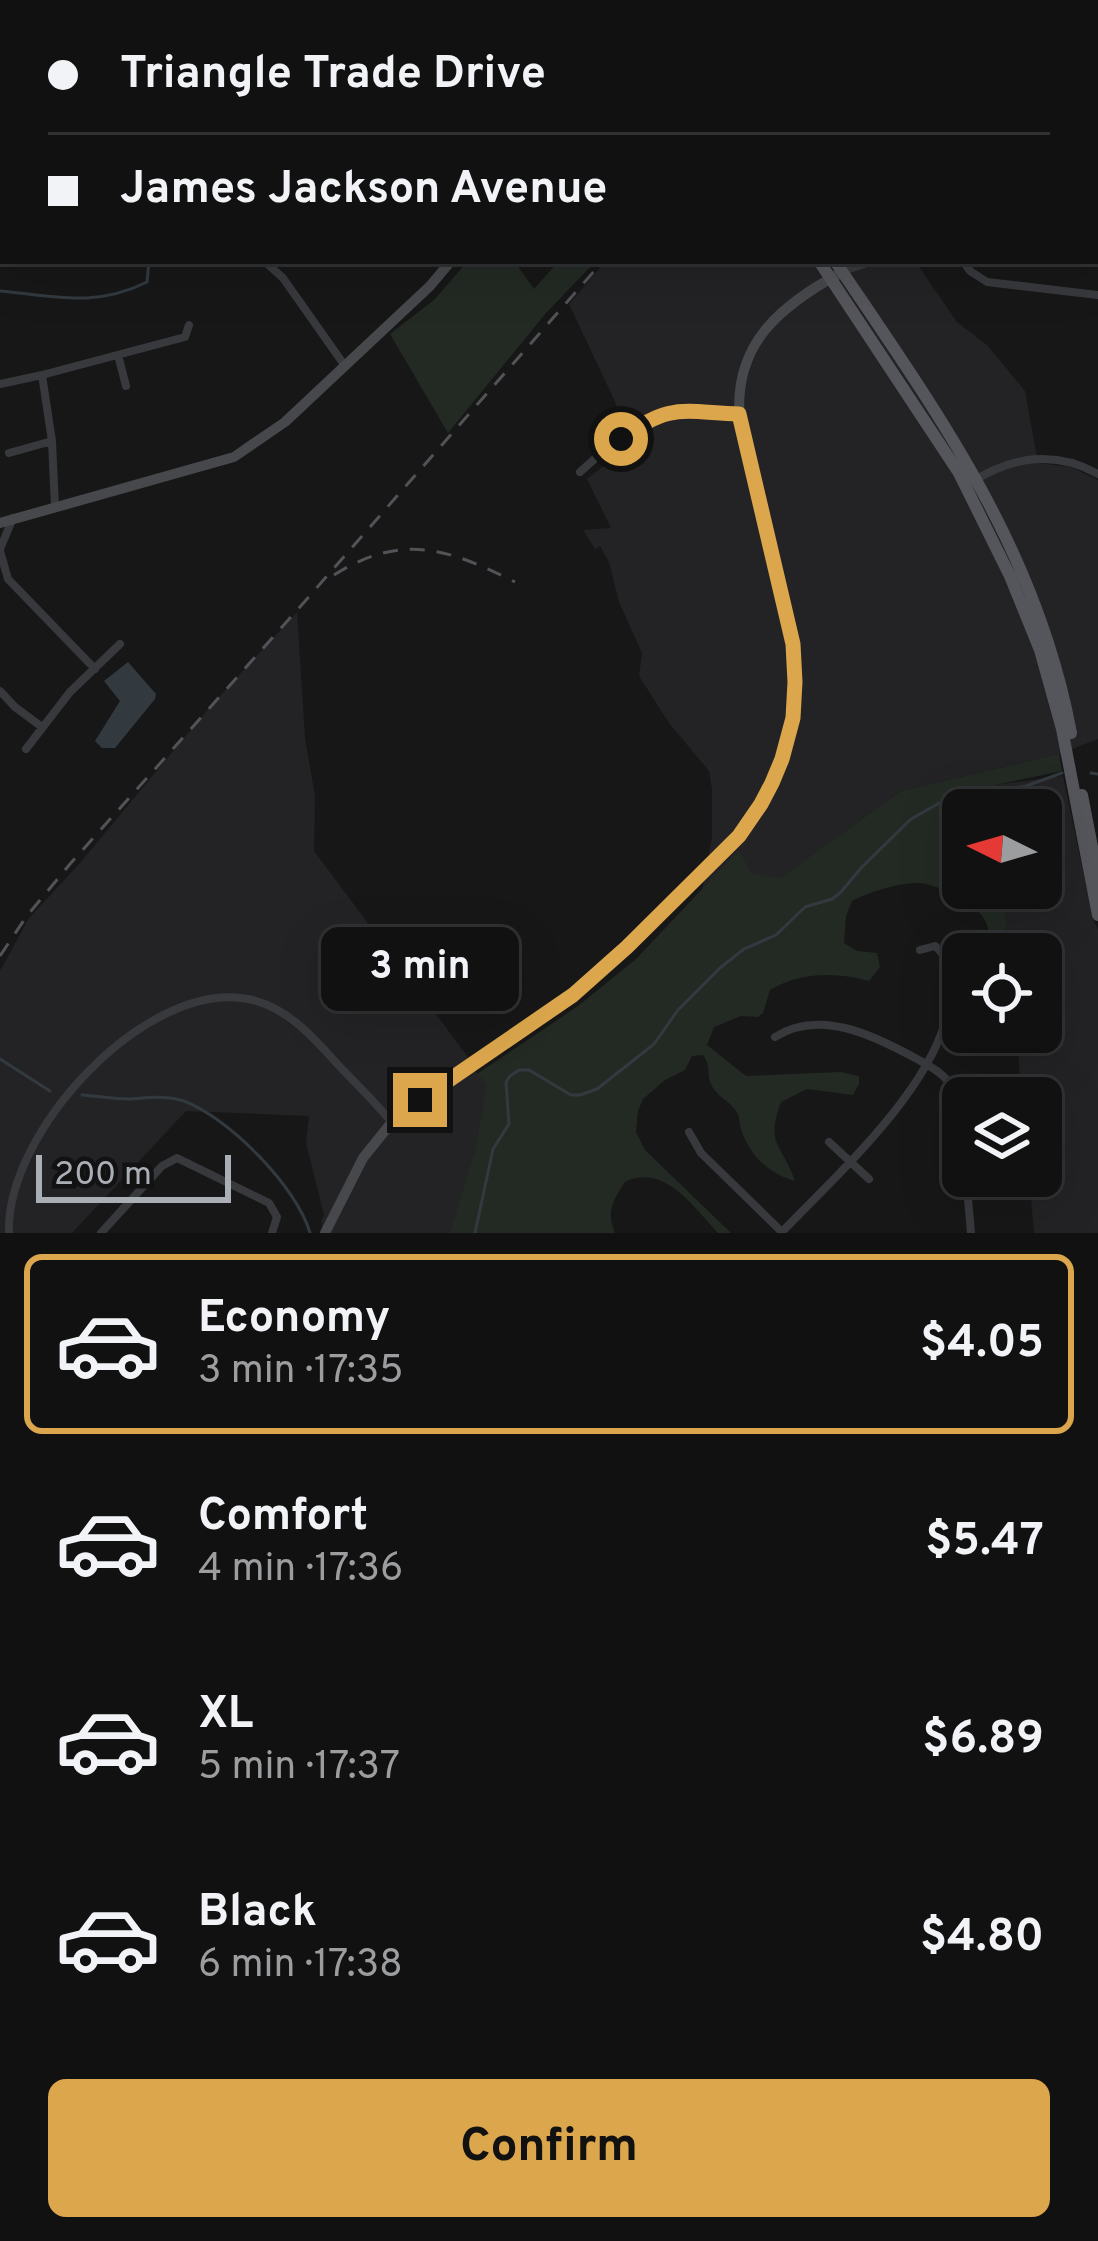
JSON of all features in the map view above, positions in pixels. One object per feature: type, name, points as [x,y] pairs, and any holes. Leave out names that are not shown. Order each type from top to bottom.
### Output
[{"type":"main road","points":[[836,270],[938,439],[972,482],[1028,584],[1068,719],[1094,832],[1098,878]]},
{"type":"main road","points":[[972,482],[1050,683],[1098,915]]},
{"type":"street","points":[[267,264],[283,278],[344,365]]},
{"type":"street","points":[[95,669],[8,579],[0,550],[7,520],[234,457],[285,422],[448,264]]},
{"type":"street","points":[[966,264],[987,282],[1098,295]]},
{"type":"street","points":[[325,1233],[362,1160],[392,1122],[586,983],[720,856],[767,794],[793,718],[793,644],[739,414],[739,388],[760,334],[836,270]]},
{"type":"street","points":[[0,383],[185,337],[189,325]]},
{"type":"street","points":[[118,355],[125,386]]},
{"type":"street","points":[[42,375],[55,507]]},
{"type":"street","points":[[580,472],[640,424],[664,413],[739,414]]},
{"type":"street","points":[[9,453],[52,441]]},
{"type":"street","points":[[972,482],[1007,464],[1046,458],[1073,462],[1098,474]]},
{"type":"street","points":[[26,749],[70,692],[120,644]]},
{"type":"street","points":[[0,691],[42,727]]},
{"type":"street","points":[[689,1132],[701,1153],[781,1232],[888,1118],[938,1046],[950,986],[946,960],[935,946],[920,950]]},
{"type":"street","points":[[9,1233],[12,1199],[28,1157],[77,1083],[135,1034],[197,1001],[248,999],[280,1010],[305,1029],[392,1122]]},
{"type":"street","points":[[775,1036],[790,1027],[850,1029],[874,1036],[944,1077]]},
{"type":"street","points":[[830,1142],[869,1179]]},
{"type":"street","points":[[101,1233],[162,1166],[177,1158],[269,1203],[277,1217],[272,1233]]},
{"type":"street","points":[[968,1197],[971,1233]]},
{"type":"shaded area","points":[[465,264],[516,264],[534,289],[556,264],[593,264],[546,313],[448,433],[390,334],[434,300]]},
{"type":"shaded area","points":[[603,264],[917,264],[957,322],[987,345],[1025,391],[1038,463],[1071,467],[1098,480],[1098,739],[1059,754],[901,791],[718,923],[701,896],[712,837],[709,771],[669,723],[639,676],[642,653],[619,602],[609,562],[583,530],[611,528],[587,479],[634,442],[569,304]]},
{"type":"shaded area","points":[[297,612],[305,738],[315,796],[314,851],[468,1057],[465,1061],[497,1094],[468,1233],[324,1233],[306,1143],[309,1116],[186,1111],[72,1233],[0,1233],[0,971],[29,918]]},
{"type":"shaded area","points":[[128,662],[156,694],[155,699],[115,748],[102,748],[95,741],[120,701],[104,681]]},
{"type":"shaded area","points":[[1059,754],[1062,771],[995,785],[995,789],[942,789],[942,890],[925,884],[893,886],[852,901],[846,916],[844,943],[857,951],[877,953],[880,967],[869,981],[831,975],[793,980],[770,990],[758,1017],[741,1016],[714,1027],[707,1045],[746,1076],[841,1072],[859,1076],[853,1095],[807,1089],[781,1102],[775,1136],[795,1181],[777,1174],[755,1155],[737,1113],[712,1087],[703,1055],[692,1056],[685,1070],[643,1099],[636,1132],[645,1150],[731,1233],[718,1233],[665,1183],[639,1178],[625,1182],[614,1201],[615,1233],[450,1233],[476,1147],[487,1084],[477,1074],[578,1006],[635,960],[739,850],[751,873],[780,878],[901,791]]},
{"type":"shaded area","points":[[1063,776],[1098,929],[1098,1233],[1034,1233],[1031,1197],[1062,1197],[1062,1077],[1020,1077],[1018,1053],[1062,1053],[1062,933],[1007,933],[1005,909],[1062,909],[1062,789],[994,789],[994,785]]},
{"type":"shaded area","points":[[1005,909],[1007,933],[989,933],[978,911]]},
{"type":"waterway","points":[[0,291],[74,298],[110,295],[147,282],[149,264]]},
{"type":"waterway","points":[[475,1233],[493,1149],[509,1124],[506,1082],[510,1076],[529,1070],[571,1095],[597,1089],[654,1044],[678,1010],[720,968],[744,949],[776,935],[805,907],[840,893],[911,819],[943,801],[1026,786],[1062,773]]},
{"type":"waterway","points":[[1091,773],[1098,774]]},
{"type":"waterway","points":[[0,1059],[50,1091]]},
{"type":"waterway","points":[[82,1095],[171,1098],[202,1110],[259,1156],[291,1195],[310,1233]]},
{"type":"railway","points":[[0,956],[70,864],[600,264]]},
{"type":"railway","points":[[334,575],[382,553],[425,550],[468,561],[515,582]]},
{"type":"route","points":[[420,1100],[573,995],[627,947],[739,836],[767,794],[787,745],[794,709],[793,644],[739,414],[676,410],[640,424],[621,439]]}]
